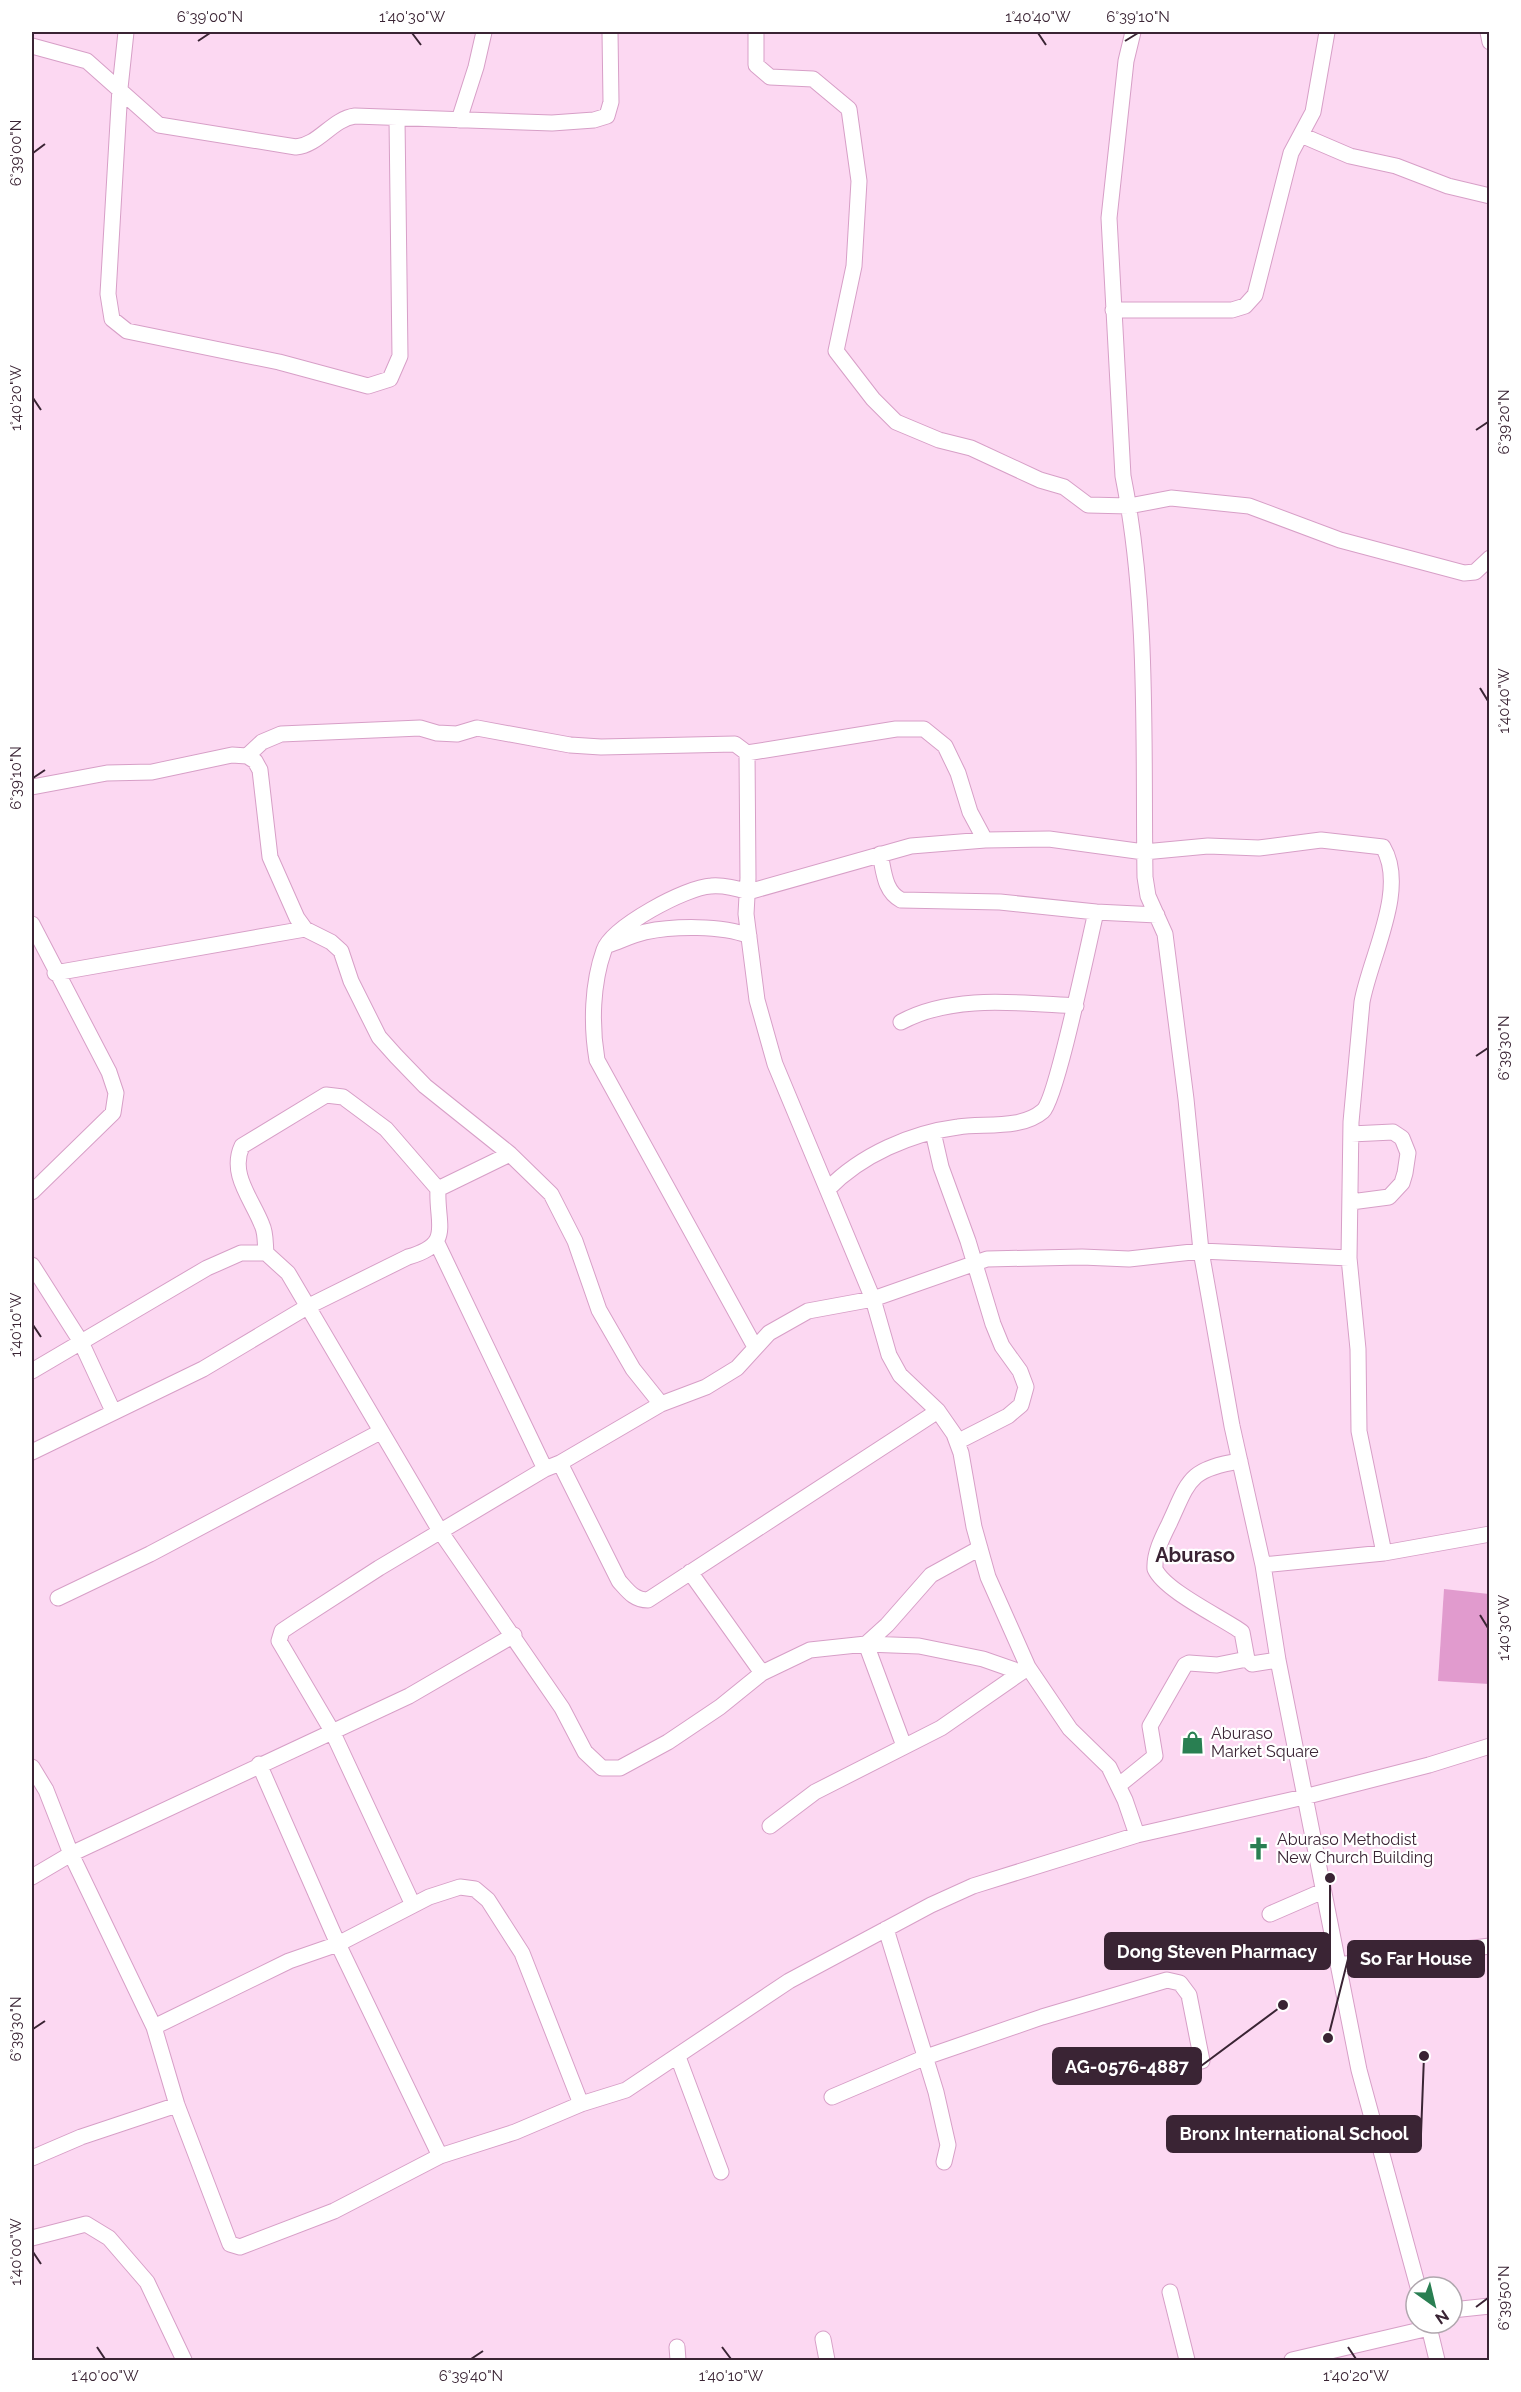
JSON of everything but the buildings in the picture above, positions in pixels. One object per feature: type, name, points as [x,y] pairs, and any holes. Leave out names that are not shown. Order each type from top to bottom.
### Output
[{"type":"street","points":[[126,32],[120,88],[108,294],[112,319],[127,331],[279,362],[368,386],[390,380],[400,356],[397,119]]},
{"type":"street","points":[[459,120],[476,67],[484,32]]},
{"type":"street","points":[[32,45],[87,61],[159,125],[296,147],[308,144],[345,118],[552,123],[594,120],[607,116],[611,102],[610,32]]},
{"type":"street","points":[[756,32],[756,64],[770,77],[813,79],[849,109],[859,181],[854,266],[836,351],[873,399],[896,422],[939,440],[971,448],[1040,480],[1064,487],[1088,505],[1129,506],[1171,498],[1250,506],[1340,540],[1464,573],[1475,572],[1490,558]]},
{"type":"street","points":[[1133,32],[1126,60],[1109,218],[1124,476],[1129,506],[1142,664],[1144,852],[1148,896],[1164,934],[1186,1099],[1201,1251],[1240,1461],[1263,1565],[1278,1660],[1359,2070],[1415,2275]]},
{"type":"street","points":[[1113,310],[1232,310],[1245,306],[1255,296],[1291,153],[1313,112],[1327,32]]},
{"type":"street","points":[[1488,32],[1490,42]]},
{"type":"street","points":[[1301,135],[1350,156],[1396,165],[1448,186],[1490,196]]},
{"type":"street","points":[[247,756],[262,742],[281,734],[420,728],[437,733],[457,734],[477,728],[570,745],[601,747],[735,744],[747,753],[896,729],[924,729],[945,746],[958,773],[970,812],[985,840]]},
{"type":"street","points":[[747,753],[749,936],[757,1000],[765,1034],[873,1299],[889,1355],[900,1375],[938,1411],[957,1442],[988,1577],[1024,1670],[1070,1729],[1109,1767],[1137,1835]]},
{"type":"street","points":[[32,787],[107,772],[152,772],[220,757],[247,756],[255,761],[260,770],[270,857],[275,874],[297,918],[305,929],[331,942],[340,951],[351,981],[379,1036],[396,1056],[425,1086],[510,1154],[550,1194],[575,1241],[599,1310],[633,1369],[661,1404]]},
{"type":"street","points":[[755,1347],[597,1060],[592,1032],[594,1003],[606,946],[612,935],[685,891],[710,885],[733,887],[748,892],[911,846],[985,840],[1049,839],[1144,852],[1208,846],[1259,848],[1321,840],[1383,847],[1390,867],[1388,909],[1365,982],[1351,1134],[1349,1258],[1358,1349],[1359,1431],[1384,1553]]},
{"type":"street","points":[[880,854],[886,884],[893,896],[901,900],[1000,902],[1096,912],[1157,915]]},
{"type":"street","points":[[828,1189],[842,1174],[888,1148],[933,1132],[957,1127],[1026,1120],[1044,1110],[1052,1093],[1076,1006],[1096,912]]},
{"type":"street","points":[[32,924],[55,973],[109,1072],[116,1093],[113,1113],[32,1192]]},
{"type":"street","points":[[55,973],[305,929]]},
{"type":"street","points":[[606,946],[644,932],[670,930],[734,930],[749,936]]},
{"type":"street","points":[[901,1022],[921,1011],[966,1003],[1076,1006]]},
{"type":"street","points":[[32,1452],[203,1369],[307,1307],[408,1257],[423,1253],[437,1243],[441,1231],[438,1189],[386,1130],[343,1097],[326,1095],[242,1146],[237,1158],[238,1172],[264,1227],[266,1253]]},
{"type":"street","points":[[933,1132],[947,1186],[993,1324],[1002,1346],[1020,1371],[1026,1387],[1021,1405],[1008,1416],[957,1442]]},
{"type":"street","points":[[1351,1134],[1393,1132],[1402,1138],[1408,1153],[1402,1183],[1389,1197],[1351,1202]]},
{"type":"street","points":[[438,1189],[510,1154]]},
{"type":"street","points":[[437,1243],[545,1468]]},
{"type":"street","points":[[413,1905],[332,1731],[279,1641],[282,1631],[545,1468],[560,1463],[661,1404],[706,1387],[737,1368],[768,1333],[808,1311],[873,1299],[987,1259],[1082,1257],[1129,1259],[1201,1251],[1349,1258]]},
{"type":"street","points":[[32,1371],[207,1268],[241,1253],[266,1253],[288,1273],[440,1531],[514,1635],[562,1708],[585,1752],[602,1768],[620,1768],[668,1742],[720,1707],[762,1673],[810,1650],[867,1644],[919,1646],[1024,1670]]},
{"type":"street","points":[[32,1266],[81,1342],[113,1411]]},
{"type":"street","points":[[560,1463],[611,1568],[632,1595],[640,1600],[648,1600],[938,1411]]},
{"type":"street","points":[[58,1598],[150,1554],[380,1432]]},
{"type":"street","points":[[1240,1461],[1207,1468],[1187,1485],[1177,1501],[1154,1563],[1162,1581],[1180,1591],[1204,1611],[1242,1632],[1247,1659],[1252,1664],[1278,1660]]},
{"type":"street","points":[[1263,1565],[1384,1553],[1490,1534]]},
{"type":"street","points":[[867,1644],[931,1575],[980,1548]]},
{"type":"street","points":[[690,1572],[762,1673]]},
{"type":"street","points":[[32,1877],[71,1854],[259,1764],[409,1696],[514,1635]]},
{"type":"street","points":[[867,1644],[904,1746]]},
{"type":"street","points":[[1118,1786],[1155,1755],[1150,1726],[1185,1665],[1189,1663],[1217,1665],[1247,1659]]},
{"type":"street","points":[[770,1826],[816,1792],[941,1728],[983,1701],[1024,1670]]},
{"type":"street","points":[[32,1767],[46,1790],[71,1854],[154,2027],[177,2105],[218,2217],[230,2244],[235,2247],[245,2246],[334,2211],[440,2156],[515,2132],[581,2104],[626,2090],[789,1982],[886,1929],[973,1886],[1137,1835],[1305,1797],[1430,1765],[1490,1746]]},
{"type":"street","points":[[259,1764],[338,1944],[440,2156]]},
{"type":"street","points":[[154,2027],[289,1961],[338,1944],[413,1905],[460,1887],[475,1889],[488,1900],[525,1961],[581,2104]]},
{"type":"street","points":[[1270,1914],[1323,1891]]},
{"type":"street","points":[[886,1929],[926,2057],[948,2145],[944,2162]]},
{"type":"street","points":[[1338,1965],[1490,1946]]},
{"type":"street","points":[[832,2097],[926,2057],[1042,2017],[1167,1980],[1180,1983],[1189,1995],[1202,2061]]},
{"type":"street","points":[[678,2057],[721,2172]]},
{"type":"street","points":[[32,2158],[81,2137],[177,2105]]},
{"type":"street","points":[[32,2238],[86,2224],[109,2238],[147,2282],[184,2361]]},
{"type":"street","points":[[1170,2292],[1187,2361]]},
{"type":"street","points":[[1464,2309],[1490,2306]]},
{"type":"street","points":[[1292,2361],[1404,2332]]},
{"type":"street","points":[[1432,2335],[1437,2361]]},
{"type":"street","points":[[823,2339],[827,2361]]},
{"type":"shaded area","points":[[1444,1589],[1489,1594],[1489,1684],[1438,1681]]},
{"type":"place","name":"Aburaso Market Square","points":[[1193,1742]]},
{"type":"place","name":"Aburaso Methodist New Church Building","points":[[1259,1848]]},
{"type":"place","name":"Dong Steven Pharmacy","points":[[1330,1878]]},
{"type":"place","name":"AG-0576-4887","points":[[1283,2005]]},
{"type":"place","name":"So Far House","points":[[1328,2038]]},
{"type":"place","name":"Bronx International School","points":[[1424,2056]]},
{"type":"district","name":"Aburaso","points":[[1195,1555]]}]
